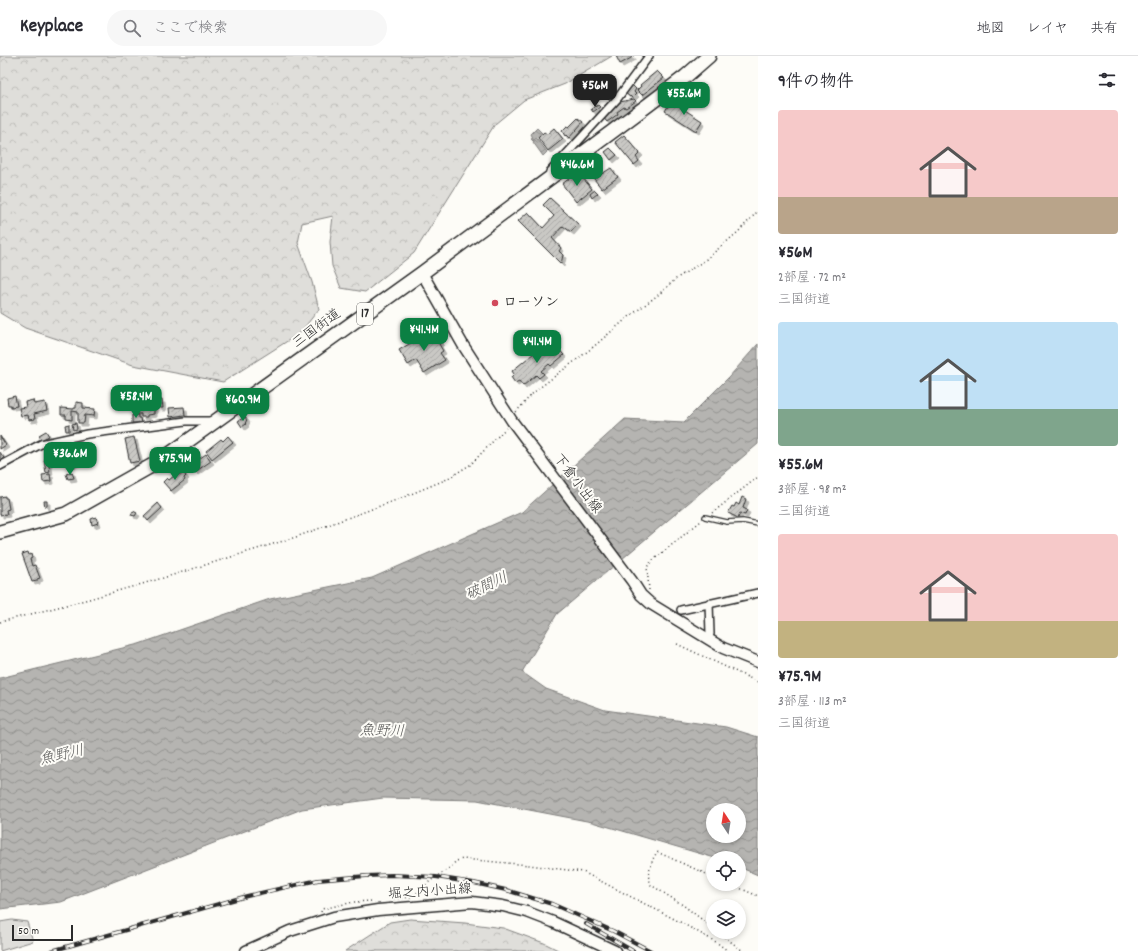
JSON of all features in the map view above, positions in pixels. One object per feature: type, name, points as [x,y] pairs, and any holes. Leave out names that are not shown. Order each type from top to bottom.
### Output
[{"type":"highway","name":"三国街道","points":[[0,532],[66,514],[160,461],[422,273],[679,81],[708,56]]},
{"type":"main road","name":"下倉小出線","points":[[422,273],[463,345],[513,422],[641,595],[651,604],[723,648],[758,662]]},
{"type":"main road","name":"堀之内小出線","points":[[246,951],[290,931],[334,917],[378,910],[472,902],[503,906],[527,912],[573,931],[615,951]]},
{"type":"street","points":[[532,191],[617,99],[649,56]]},
{"type":"street","points":[[0,466],[41,444],[87,434],[186,421],[215,421]]},
{"type":"street","points":[[681,610],[758,593]]},
{"type":"street","points":[[707,638],[710,634],[709,603]]},
{"type":"lane","points":[[705,517],[728,522],[743,521],[758,524]]},
{"type":"path","points":[[0,622],[89,600],[296,537],[400,499],[444,480],[470,465],[513,422],[534,392],[592,348],[677,278],[704,261],[738,232],[758,211]]},
{"type":"path","points":[[651,604],[647,567],[652,561],[705,517],[714,512],[758,477]]},
{"type":"path","points":[[677,644],[758,682]]},
{"type":"path","points":[[706,874],[657,852],[653,858],[648,875],[651,885],[683,905],[706,923]]},
{"type":"path","points":[[394,899],[410,896],[420,891],[430,881],[451,867],[456,861],[462,859],[583,872],[673,918],[716,942],[728,951]]},
{"type":"path","points":[[746,891],[758,896]]},
{"type":"path","points":[[321,912],[322,909],[354,902],[374,901]]},
{"type":"path","points":[[727,939],[743,951]]},
{"type":"green space","points":[[0,56],[612,56],[565,84],[524,100],[495,124],[414,253],[365,292],[341,288],[332,266],[330,242],[333,216],[302,223],[298,243],[312,282],[319,309],[300,333],[223,382],[133,365],[25,328],[0,313]]},
{"type":"green space","points":[[410,919],[465,923],[503,928],[544,943],[560,951],[345,951],[390,922]]},
{"type":"green space","points":[[12,920],[27,922],[33,941],[0,951],[0,922]]},
{"type":"water","points":[[537,128],[542,133],[533,141],[531,139],[533,138],[531,134]]},
{"type":"water","points":[[537,139],[547,152],[543,156],[533,142]]},
{"type":"water","points":[[758,344],[758,444],[557,614],[522,672],[546,689],[605,710],[726,727],[758,737],[758,875],[746,870],[746,851],[706,851],[706,855],[592,822],[477,800],[383,798],[302,809],[61,902],[0,909],[0,678],[139,644],[270,599],[372,578],[522,512],[625,419],[684,422],[729,377]]},
{"type":"building","points":[[616,56],[633,56],[633,57],[620,64]]},
{"type":"building","points":[[657,71],[664,78],[642,95],[637,90],[641,86],[640,85]]},
{"type":"building","points":[[631,84],[636,89],[634,92],[636,94],[632,98],[624,92]]},
{"type":"building","points":[[634,99],[636,101],[617,112],[618,114],[607,122],[602,116],[620,102]]},
{"type":"building","points":[[671,101],[702,121],[696,131],[665,111]]},
{"type":"building","points":[[598,105],[600,107],[593,112],[591,109]]},
{"type":"building","points":[[578,118],[583,122],[569,138],[566,135],[565,136],[562,131],[567,126],[569,127]]},
{"type":"building","points":[[554,128],[563,139],[548,151],[538,138],[544,132],[547,134]]},
{"type":"building","points":[[624,135],[640,153],[636,157],[639,161],[634,165],[615,142]]},
{"type":"building","points":[[610,148],[617,155],[611,160],[605,152]]},
{"type":"building","points":[[611,168],[618,177],[602,189],[594,179]]},
{"type":"building","points":[[578,172],[592,189],[576,202],[562,184]]},
{"type":"building","points":[[595,190],[598,193],[592,198],[590,194]]},
{"type":"building","points":[[550,198],[578,224],[571,232],[563,226],[552,238],[561,248],[559,251],[563,255],[561,264],[518,221],[528,212],[543,228],[554,216],[543,205]]},
{"type":"building","points":[[431,331],[435,338],[437,337],[441,342],[439,344],[443,351],[440,353],[445,360],[424,373],[416,360],[408,365],[399,350]]},
{"type":"building","points":[[553,343],[564,355],[551,366],[549,364],[541,371],[544,374],[539,378],[536,375],[523,386],[519,381],[515,383],[511,377],[514,374],[512,371],[545,344],[547,347]]},
{"type":"building","points":[[15,396],[17,406],[11,407],[11,405],[8,405],[7,398]]},
{"type":"building","points":[[33,400],[34,404],[45,402],[47,411],[34,414],[35,419],[29,420],[28,415],[21,416],[19,408],[26,407],[25,402]]},
{"type":"building","points":[[159,400],[162,400],[163,408],[159,408]]},
{"type":"building","points":[[76,402],[83,403],[83,408],[95,409],[94,416],[85,415],[84,423],[78,423],[78,412],[72,411],[72,420],[66,419],[66,415],[61,415],[61,408],[74,409],[76,408]]},
{"type":"building","points":[[154,405],[154,414],[147,415],[147,417],[141,417],[141,414],[136,414],[136,406]]},
{"type":"building","points":[[184,407],[185,415],[170,417],[169,408]]},
{"type":"building","points":[[132,415],[138,415],[141,423],[132,423]]},
{"type":"building","points":[[245,417],[247,420],[245,423],[246,424],[242,427],[238,421]]},
{"type":"building","points":[[76,423],[77,429],[73,430],[72,424]]},
{"type":"building","points":[[69,424],[69,431],[66,431],[65,425]]},
{"type":"building","points":[[46,431],[49,436],[41,440],[39,435]]},
{"type":"building","points":[[0,436],[6,445],[0,449]]},
{"type":"building","points":[[228,436],[233,442],[212,459],[206,451],[221,439],[223,441]]},
{"type":"building","points":[[134,437],[140,461],[130,463],[125,439]]},
{"type":"building","points":[[77,448],[81,462],[67,466],[62,453]]},
{"type":"building","points":[[0,452],[4,458],[0,460]]},
{"type":"building","points":[[206,454],[211,461],[195,472],[189,464]]},
{"type":"building","points":[[48,459],[50,472],[46,473],[44,460]]},
{"type":"building","points":[[72,472],[74,478],[68,479],[66,474]]},
{"type":"building","points":[[183,472],[186,476],[184,478],[185,480],[171,491],[163,482],[167,478],[169,480],[175,475],[176,477]]},
{"type":"building","points":[[50,474],[51,481],[43,482],[42,475]]},
{"type":"building","points":[[5,496],[5,498],[7,498],[9,509],[6,510],[7,514],[0,515],[0,497]]},
{"type":"building","points":[[742,497],[746,499],[743,508],[747,510],[745,515],[740,513],[738,518],[728,513],[732,506],[734,507],[736,503],[739,505]]},
{"type":"building","points":[[44,501],[47,501],[47,506],[45,507]]},
{"type":"building","points":[[158,503],[162,508],[148,521],[144,516]]},
{"type":"building","points":[[133,511],[137,513],[135,516],[131,515]]},
{"type":"building","points":[[96,517],[98,523],[92,525],[91,519]]},
{"type":"building","points":[[28,552],[29,555],[31,554],[32,558],[30,559],[32,566],[35,565],[40,578],[37,579],[37,581],[32,582],[22,554]]},
{"type":"railway","points":[[51,951],[247,896],[318,880],[393,875],[436,877],[506,890],[552,904],[613,931],[651,951]]},
{"type":"railway","points":[[586,924],[633,951]]},
{"type":"place","name":"ローソン","points":[[495,303]]},
{"type":"water label","name":"破間川","points":[[487,587]]},
{"type":"water label","name":"魚野川","points":[[382,732]]},
{"type":"water label","name":"魚野川","points":[[62,756]]}]
